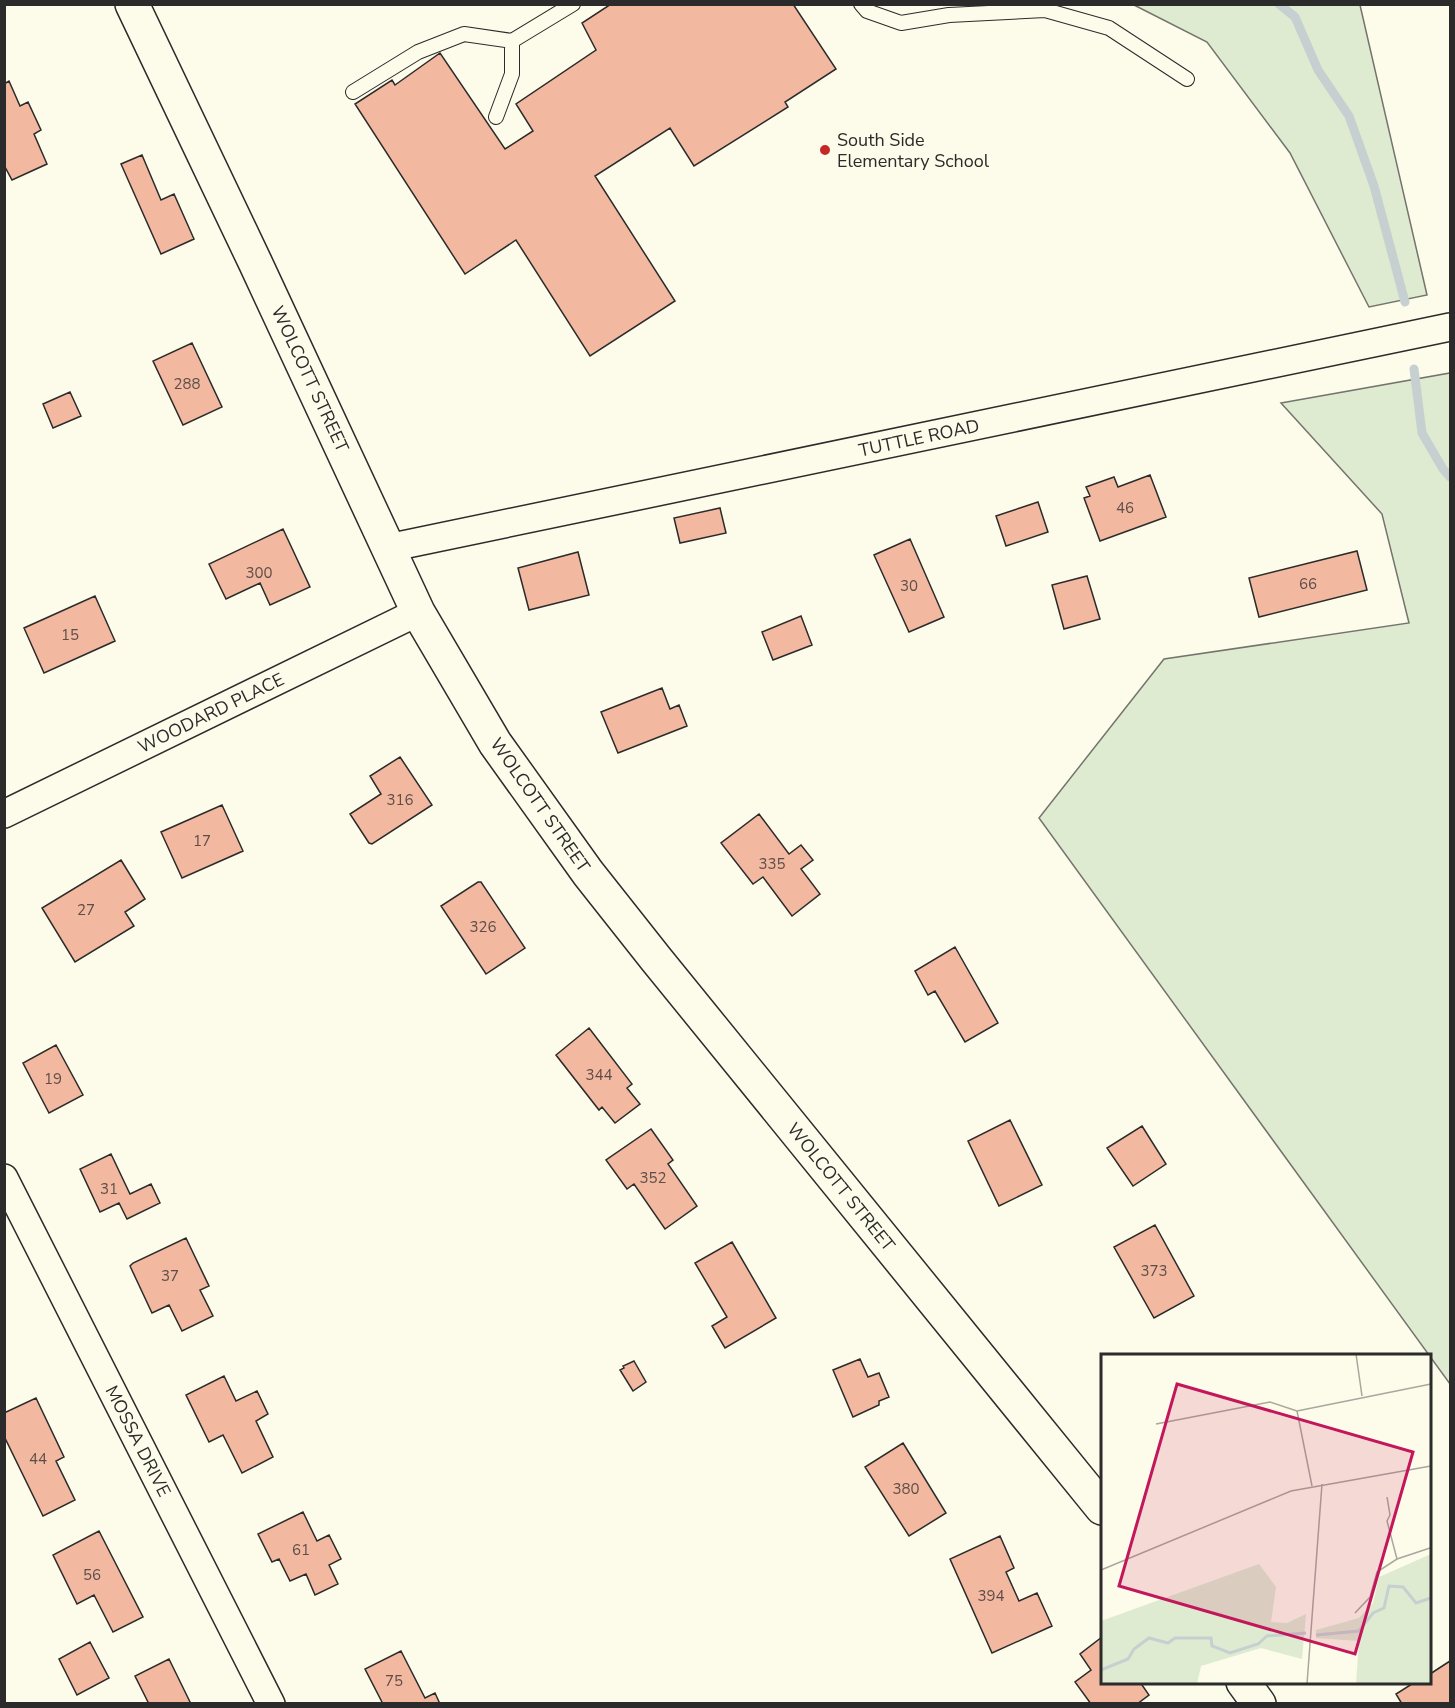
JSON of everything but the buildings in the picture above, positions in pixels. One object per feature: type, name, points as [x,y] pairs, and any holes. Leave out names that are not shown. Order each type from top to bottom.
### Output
[{"type":"main road","name":"WOLCOTT STREET","points":[[132,4],[418,612],[495,743],[588,873],[656,959],[1101,1507]]},
{"type":"main road","points":[[1243,1684],[1259,1704]]},
{"type":"street","name":"TUTTLE ROAD","points":[[388,548],[1450,327]]},
{"type":"street","name":"WOODARD PLACE","points":[[4,814],[418,612]]},
{"type":"street","name":"MOSSA DRIVE","points":[[4,1178],[271,1704]]},
{"type":"lane","points":[[352,92],[418,52],[464,34],[512,41],[573,4]]},
{"type":"lane","points":[[861,4],[867,11],[901,23],[950,15],[1045,10],[1109,28],[1187,80]]},
{"type":"lane","points":[[496,117],[512,74],[512,41]]},
{"type":"green space","points":[[1134,5],[1360,5],[1427,295],[1369,307],[1290,153],[1207,42]]},
{"type":"green space","points":[[1450,373],[1450,1384],[1431,1358],[1431,1354],[1428,1354],[1039,818],[1164,659],[1409,623],[1382,514],[1281,403]]},
{"type":"waterway","points":[[1279,4],[1295,17],[1318,70],[1349,116],[1374,186],[1405,302]]},
{"type":"waterway","points":[[1414,369],[1422,433],[1450,477]]},
{"type":"place","name":"South Side Elementary School","points":[[825,150]]}]
